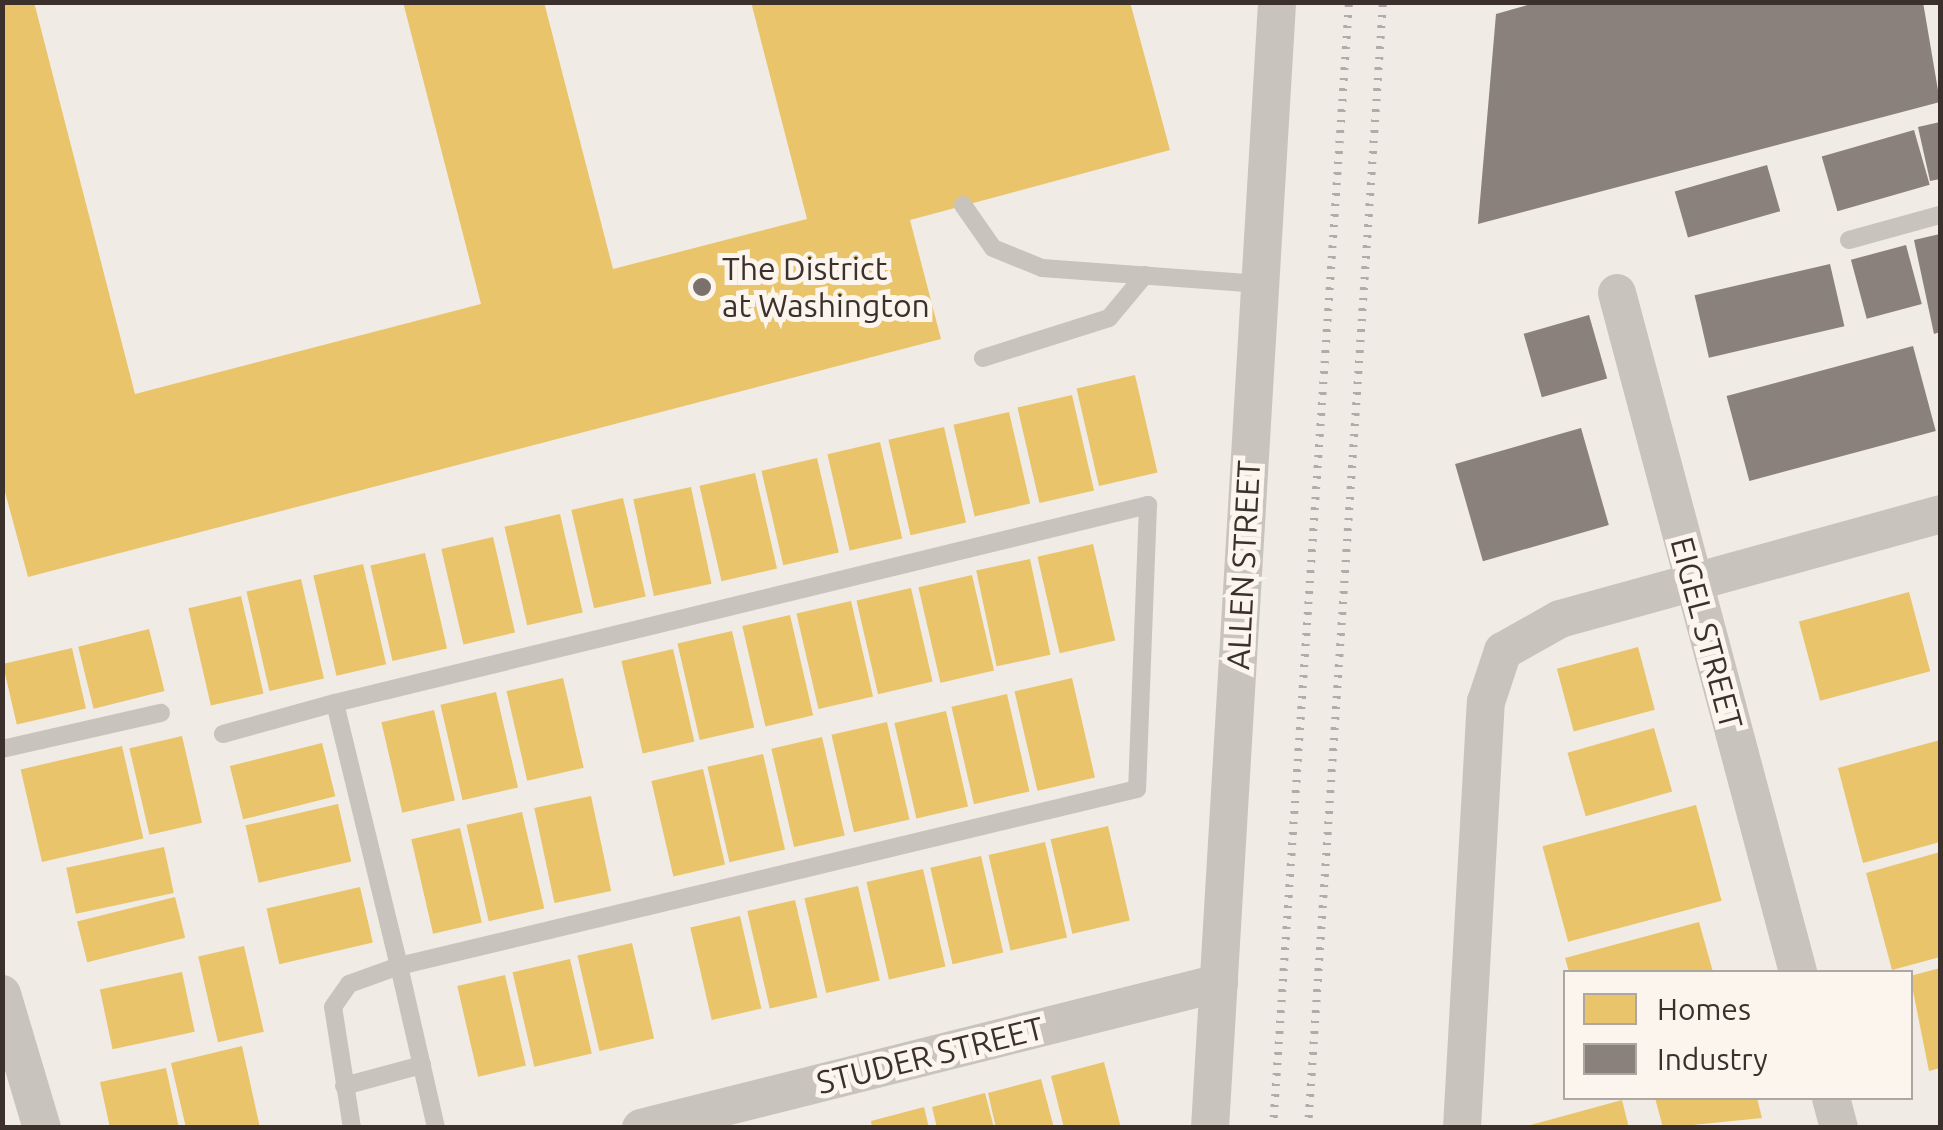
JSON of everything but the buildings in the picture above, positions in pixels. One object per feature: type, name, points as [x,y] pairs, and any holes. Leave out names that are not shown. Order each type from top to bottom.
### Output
[{"type":"street","name":"ALLEN STREET","points":[[1210,1128],[1277,2]]},
{"type":"street","name":"EIGEL STREET","points":[[1617,293],[1797,970]]},
{"type":"street","points":[[1462,1128],[1486,702],[1503,651],[1560,619],[1940,514]]},
{"type":"street","name":"STUDER STREET","points":[[640,1128],[1218,984]]},
{"type":"street","points":[[2,994],[42,1128]]},
{"type":"street","points":[[1832,1100],[1839,1128]]},
{"type":"lane","points":[[964,205],[978,234],[1008,258],[1260,284]]},
{"type":"lane","points":[[1849,240],[1940,214]]},
{"type":"lane","points":[[983,358],[1109,318],[1146,275]]},
{"type":"lane","points":[[222,734],[1148,506],[1137,789],[398,966],[348,984],[333,1006],[352,1128]]},
{"type":"lane","points":[[336,703],[436,1128]]},
{"type":"lane","points":[[2,750],[161,713]]},
{"type":"lane","points":[[344,1086],[422,1065]]},
{"type":"railway","points":[[1273,1128],[1349,2]]},
{"type":"railway","points":[[1308,1128],[1383,2]]},
{"type":"place","name":"The District at Washington","points":[[702,287]]}]
